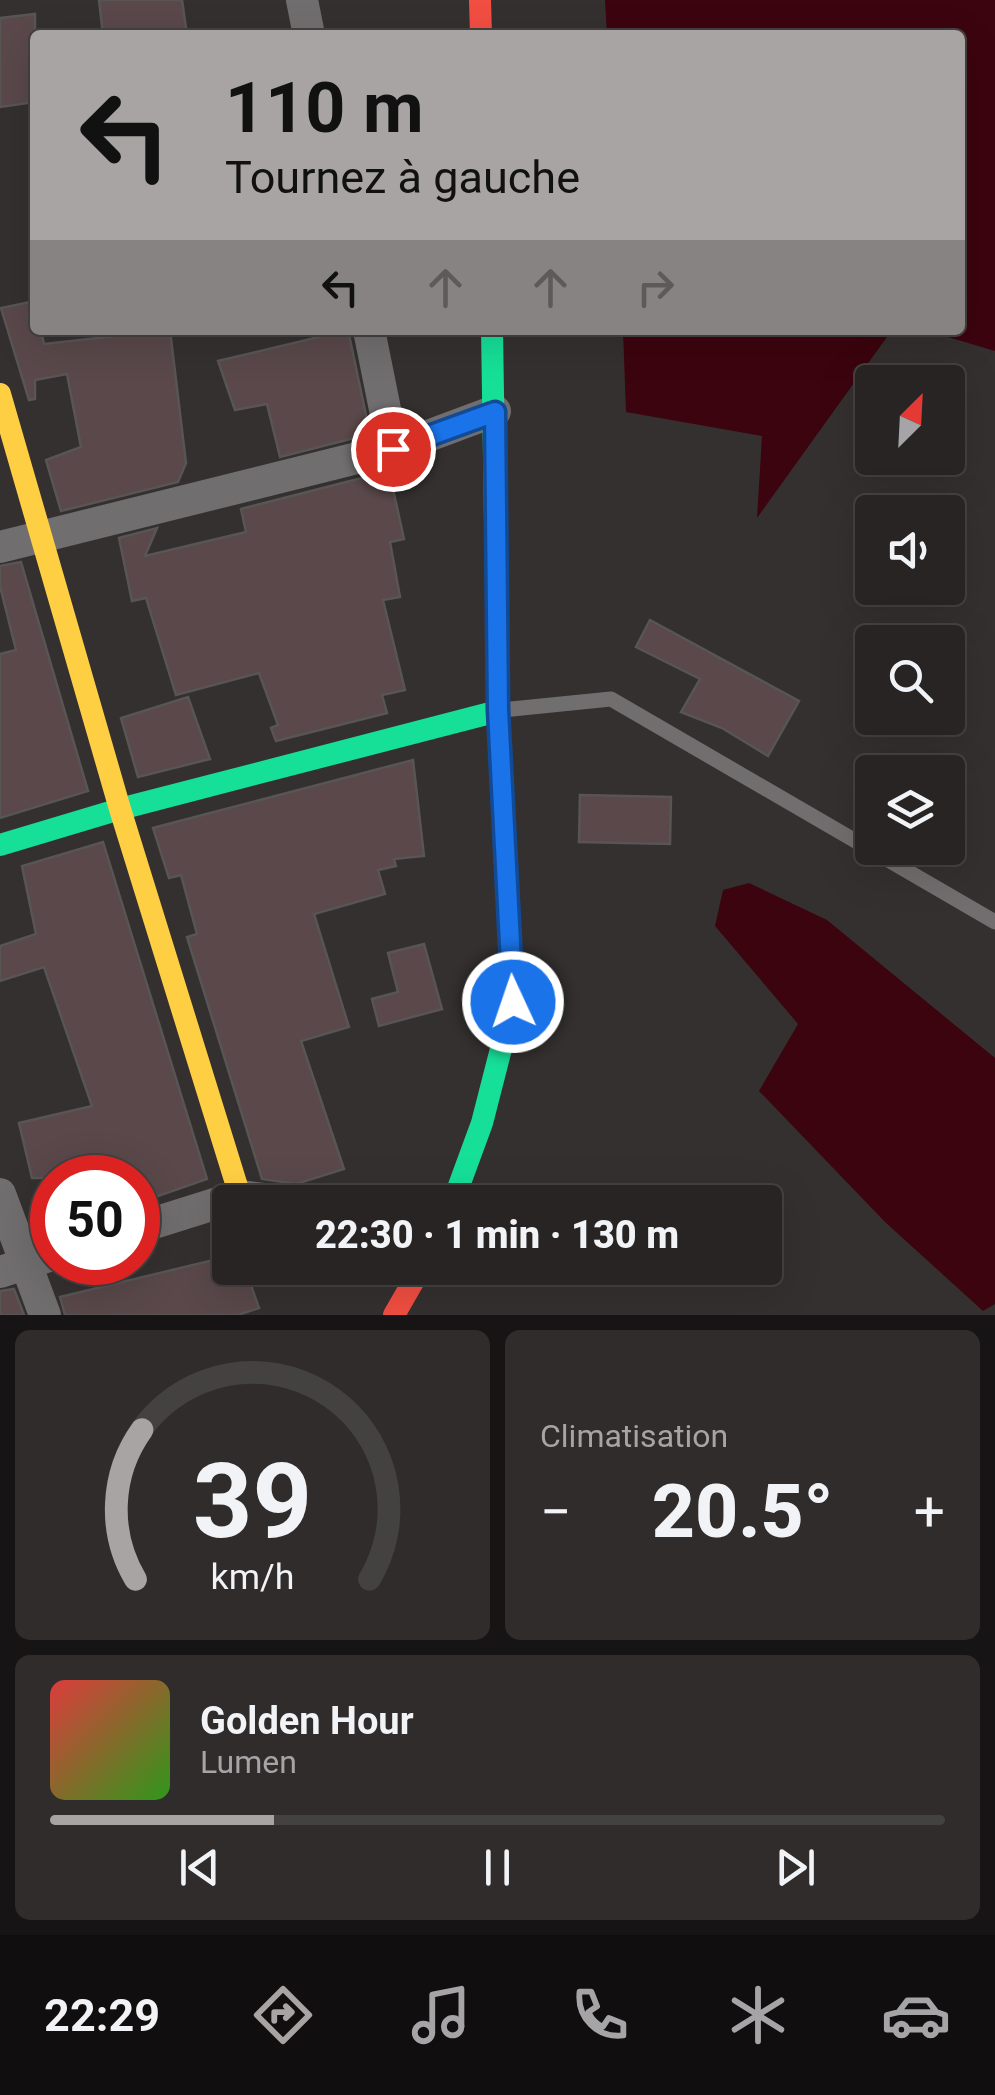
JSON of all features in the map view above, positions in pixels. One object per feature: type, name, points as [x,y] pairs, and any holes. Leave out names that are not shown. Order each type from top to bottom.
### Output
[{"type":"street","points":[[302,0],[308,30]]},
{"type":"street","points":[[480,0],[481,30]]},
{"type":"street","points":[[370,335],[393,449]]},
{"type":"street","points":[[459,1185],[482,1123],[513,1002],[498,710],[492,335]]},
{"type":"street","points":[[0,394],[120,809],[237,1185]]},
{"type":"street","points":[[0,547],[393,449],[495,412]]},
{"type":"street","points":[[0,846],[120,809],[498,710]]},
{"type":"street","points":[[0,1194],[44,1315]]},
{"type":"street","points":[[160,1221],[212,1205]]},
{"type":"street","points":[[394,1315],[411,1285]]},
{"type":"lane","points":[[498,710],[611,699],[995,922]]},
{"type":"shaded area","points":[[605,0],[995,0],[995,351],[941,335],[965,335],[965,30],[607,30]]},
{"type":"shaded area","points":[[623,335],[888,335],[867,365],[855,365],[855,382],[757,518],[762,436],[626,412]]},
{"type":"shaded area","points":[[749,883],[827,920],[995,1058],[995,1304],[983,1311],[885,1222],[759,1091],[798,1024],[715,926],[723,890]]},
{"type":"building","points":[[99,0],[182,0],[186,30],[102,30]]},
{"type":"building","points":[[35,14],[35,30],[30,30],[30,103],[0,107],[0,18]]},
{"type":"building","points":[[30,302],[30,335],[42,335],[44,344],[125,335],[171,335],[186,463],[178,482],[61,511],[46,460],[81,447],[67,374],[35,380],[35,399],[29,400],[1,308]]},
{"type":"building","points":[[327,335],[349,335],[370,434],[280,457],[267,404],[235,410],[218,361]]},
{"type":"building","points":[[389,471],[404,539],[390,542],[400,597],[383,600],[405,690],[382,695],[387,713],[276,741],[271,728],[278,725],[259,673],[176,695],[146,598],[132,601],[119,538],[157,528],[145,556],[246,532],[241,509]]},
{"type":"building","points":[[21,562],[88,791],[0,818],[0,654],[16,650],[0,586],[0,566]]},
{"type":"building","points":[[650,620],[799,701],[768,756],[722,728],[681,712],[700,679],[636,647]]},
{"type":"building","points":[[188,697],[210,759],[138,777],[121,718]]},
{"type":"building","points":[[413,760],[424,856],[394,859],[396,866],[378,870],[385,894],[314,914],[349,1027],[301,1041],[344,1169],[296,1184],[262,1179],[187,937],[197,934],[181,875],[169,878],[153,828]]},
{"type":"building","points":[[580,795],[671,797],[670,844],[579,842]]},
{"type":"building","points":[[103,842],[207,1179],[160,1195],[160,1155],[30,1155],[30,1170],[19,1123],[92,1106],[44,967],[0,981],[0,946],[36,934],[22,866]]},
{"type":"building","points":[[424,944],[442,1009],[379,1026],[372,999],[398,992],[388,953]]},
{"type":"building","points":[[212,1260],[212,1285],[251,1285],[259,1308],[238,1315],[65,1315],[60,1297],[110,1285],[160,1285],[160,1273]]},
{"type":"building","points":[[14,1289],[24,1315],[0,1315],[0,1291]]},
{"type":"traffic: fast","points":[[459,1185],[482,1123],[513,1002],[498,711],[492,335]]},
{"type":"traffic: fast","points":[[0,845],[120,809],[498,711]]},
{"type":"traffic: slow","points":[[0,394],[120,809],[237,1185]]},
{"type":"traffic: jam","points":[[480,0],[481,30]]},
{"type":"traffic: jam","points":[[394,1315],[411,1285]]},
{"type":"route","points":[[393,449],[495,412],[498,710],[513,1002]]}]
